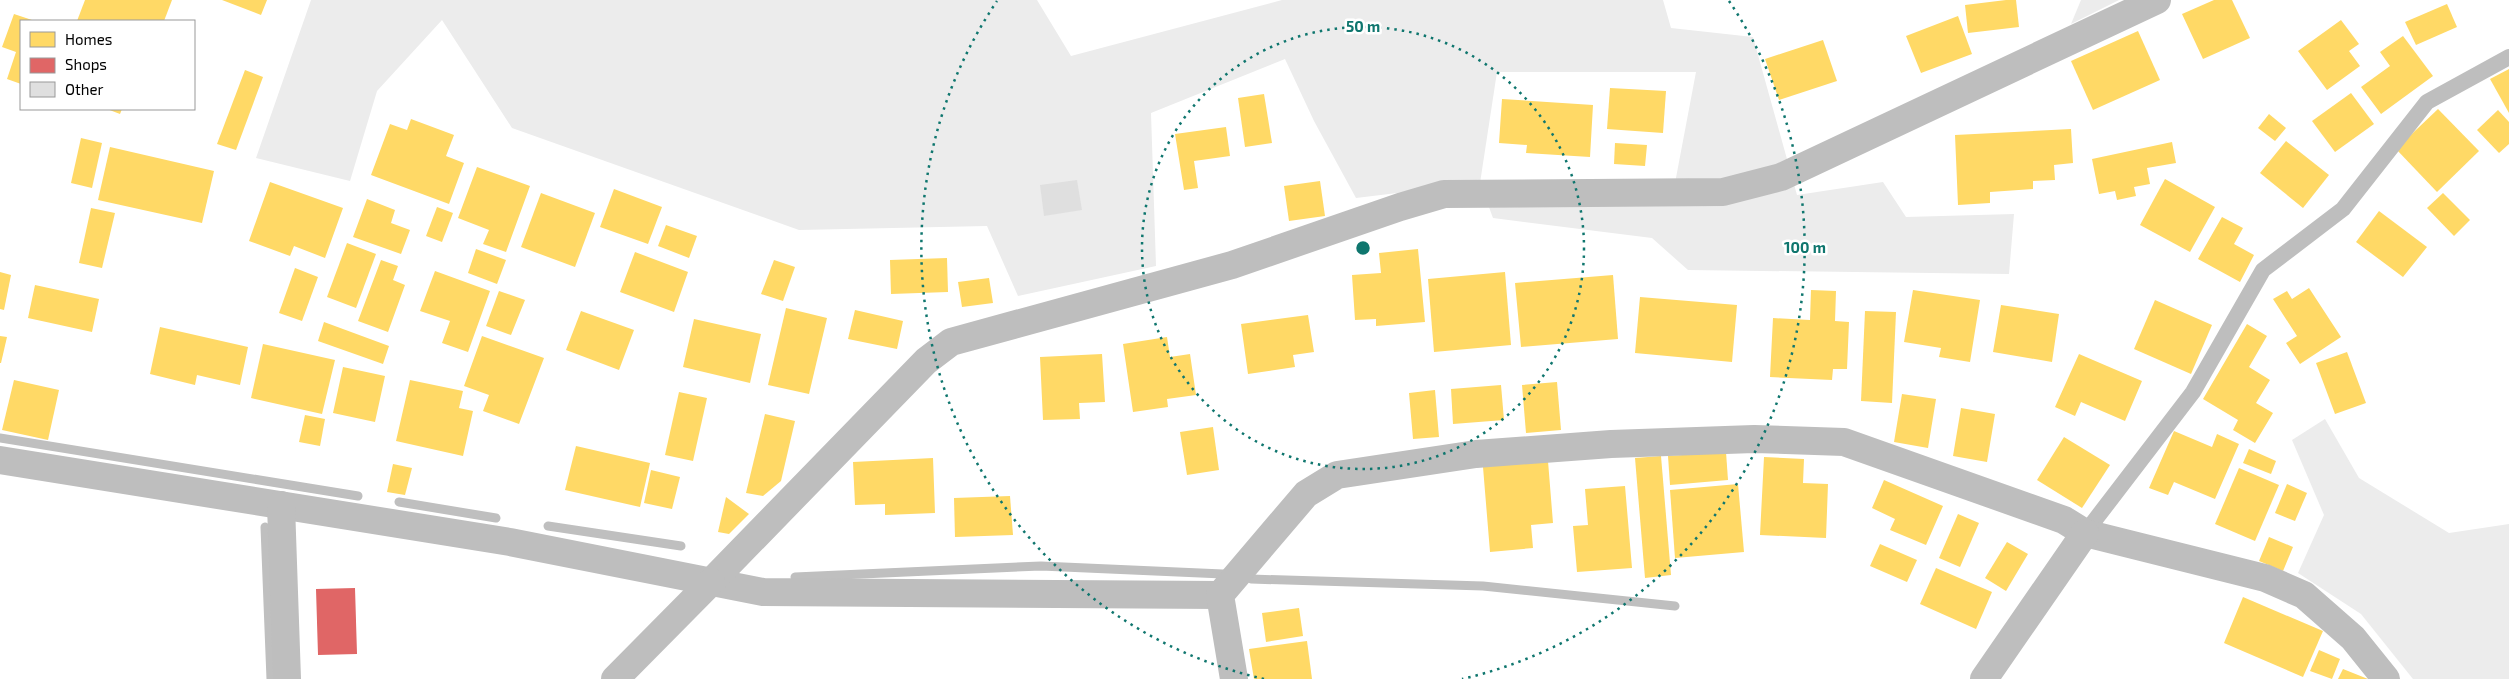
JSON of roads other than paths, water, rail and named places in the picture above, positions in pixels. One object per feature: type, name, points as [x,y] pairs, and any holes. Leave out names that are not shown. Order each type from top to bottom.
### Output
[{"type":"street","points":[[615,679],[926,361],[951,342],[1232,265],[1400,207],[1444,194],[1723,192],[1781,177],[2157,0]]},
{"type":"street","points":[[1234,679],[1220,595],[1306,494],[1337,475],[1476,454],[1612,444],[1754,439],[1844,442],[2064,520],[2085,533],[2265,578],[2304,595],[2353,638],[2386,679]]},
{"type":"street","points":[[0,460],[510,542],[763,592],[1220,595]]},
{"type":"street","points":[[281,505],[287,679]]},
{"type":"street","points":[[1984,679],[2085,533]]},
{"type":"lane","points":[[2085,533],[2194,392],[2263,270],[2343,209],[2427,102],[2509,57]]},
{"type":"waterway","points":[[0,438],[358,496]]},
{"type":"waterway","points":[[399,502],[496,518]]},
{"type":"waterway","points":[[548,526],[681,546]]},
{"type":"waterway","points":[[265,527],[271,679]]},
{"type":"waterway","points":[[795,577],[1041,566],[1223,574]]},
{"type":"waterway","points":[[1251,579],[1483,586],[1675,606]]}]
